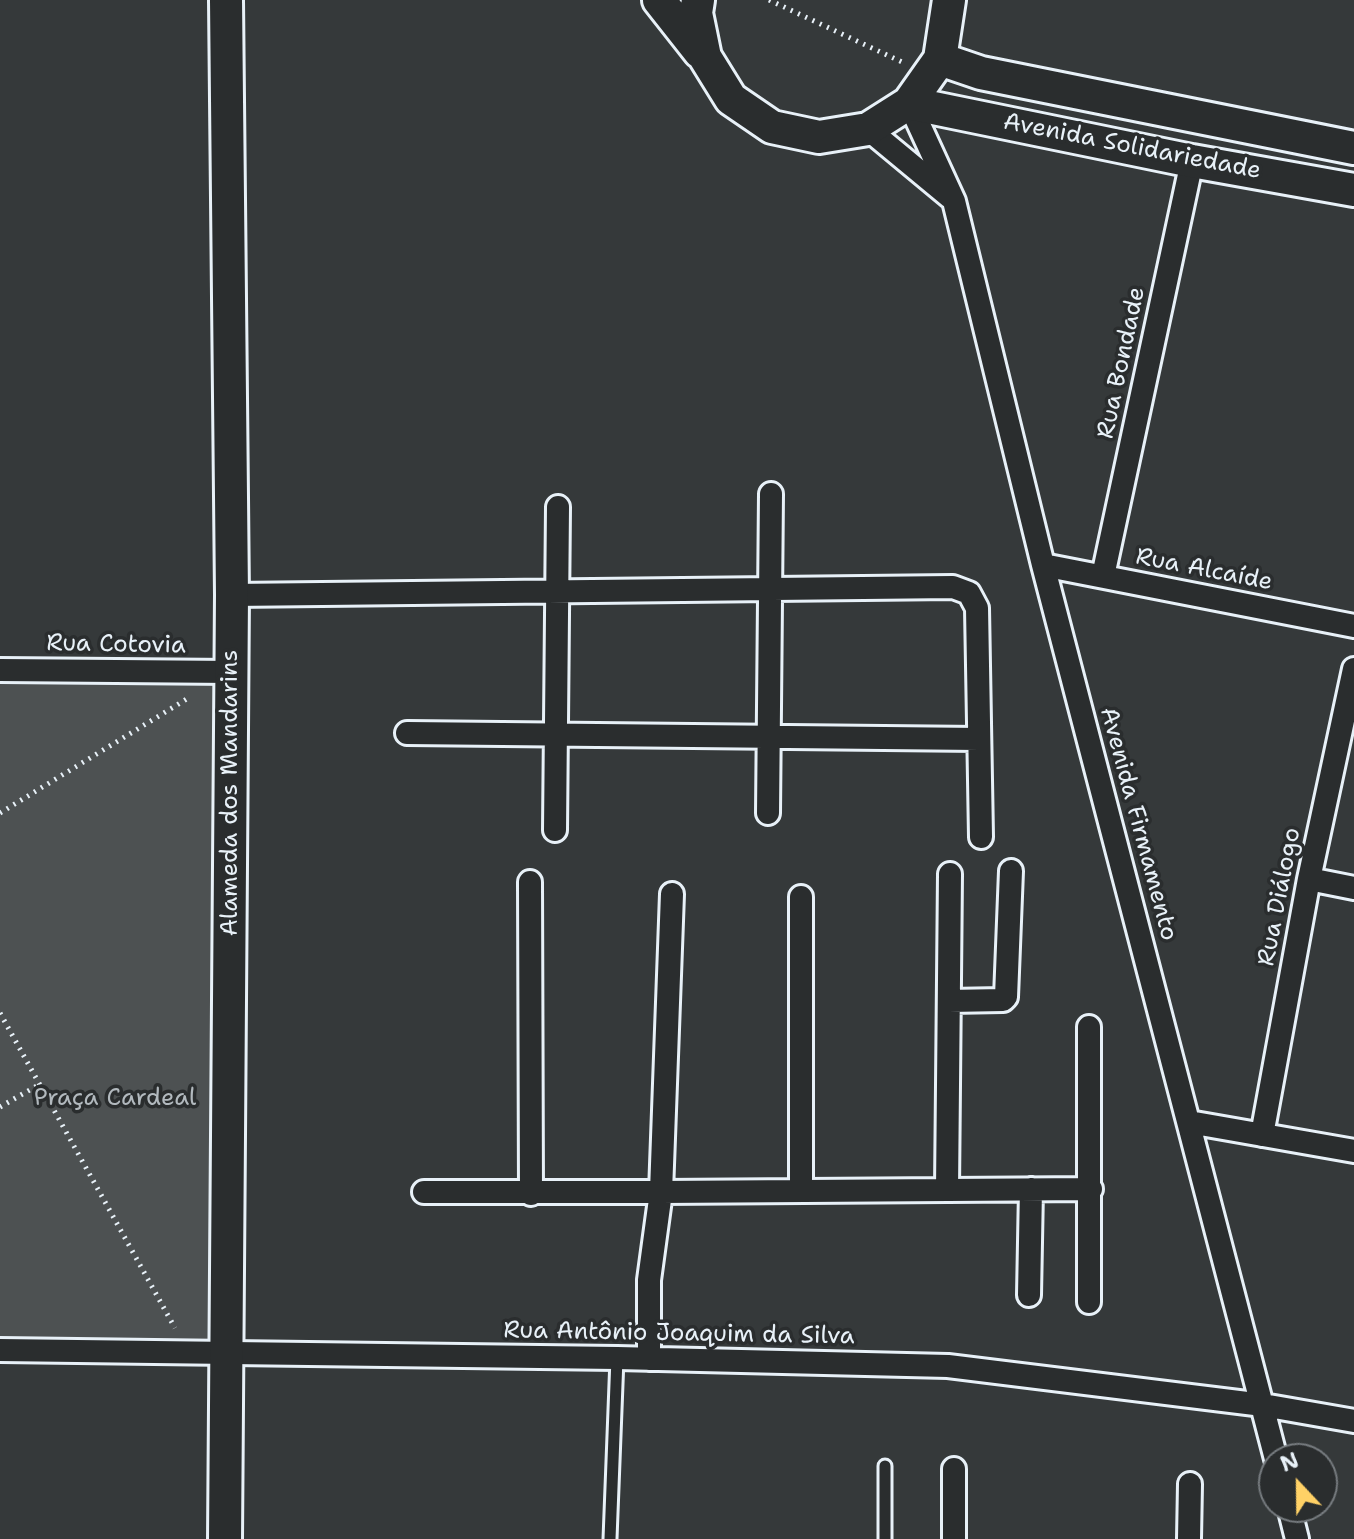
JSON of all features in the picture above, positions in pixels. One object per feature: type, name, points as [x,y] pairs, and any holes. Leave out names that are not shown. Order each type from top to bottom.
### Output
[{"type":"main road","name":"Alameda dos Mandarins","points":[[225,1539],[232,672],[226,0]]},
{"type":"main road","name":"Alameda dos Mandarins","points":[[226,46],[249,0]]},
{"type":"main road","points":[[659,0],[705,57],[731,99],[772,127],[819,137],[868,129],[909,103],[940,59],[949,0]]},
{"type":"main road","points":[[698,0],[696,13],[705,57]]},
{"type":"main road","name":"Avenida Solidariedade","points":[[940,59],[981,73],[1354,148]]},
{"type":"main road","name":"Avenida Solidariedade","points":[[909,103],[1192,161],[1354,190]]},
{"type":"street","name":"Avenida Firmamento","points":[[909,103],[954,201],[1043,565],[1272,1443]]},
{"type":"street","points":[[868,129],[954,201]]},
{"type":"street","name":"Rua Bondade","points":[[1103,576],[1192,161]]},
{"type":"street","points":[[768,813],[771,494]]},
{"type":"street","points":[[555,830],[558,507]]},
{"type":"street","name":"Rua Alcaíde","points":[[1043,565],[1354,626]]},
{"type":"street","points":[[232,595],[953,587],[969,593],[977,608],[981,837]]},
{"type":"street","name":"Rua Diálogo","points":[[1262,1135],[1309,879],[1354,669]]},
{"type":"street","name":"Rua Cotovia","points":[[0,670],[232,672]]},
{"type":"street","points":[[407,733],[979,739]]},
{"type":"street","points":[[949,1001],[1003,1000],[1006,997],[1011,871]]},
{"type":"street","points":[[947,1190],[950,874]]},
{"type":"street","points":[[1309,879],[1354,888]]},
{"type":"street","points":[[530,882],[531,1194]]},
{"type":"street","points":[[649,1359],[649,1280],[661,1192],[672,894]]},
{"type":"street","points":[[801,897],[801,1189]]},
{"type":"street","points":[[1089,1027],[1089,1302]]},
{"type":"street","points":[[1189,1122],[1354,1151]]},
{"type":"street","points":[[424,1192],[531,1194],[801,1189],[1091,1189]]},
{"type":"street","points":[[1029,1295],[1031,1189]]},
{"type":"street","name":"Rua Antônio Joaquim da Silva","points":[[0,1350],[617,1358],[948,1366],[1263,1405],[1354,1421]]},
{"type":"street","points":[[954,1469],[954,1539]]},
{"type":"street","points":[[1189,1539],[1190,1484]]},
{"type":"lane","points":[[610,1539],[617,1358]]},
{"type":"lane","points":[[885,1466],[885,1539]]},
{"type":"path","points":[[769,0],[903,62]]},
{"type":"path","points":[[0,813],[191,697]]},
{"type":"path","points":[[0,1013],[189,1354]]},
{"type":"path","points":[[0,1107],[40,1084]]},
{"type":"green space","name":"Praça Cardeal","points":[[0,670],[232,672],[228,1354],[0,1350]]}]
